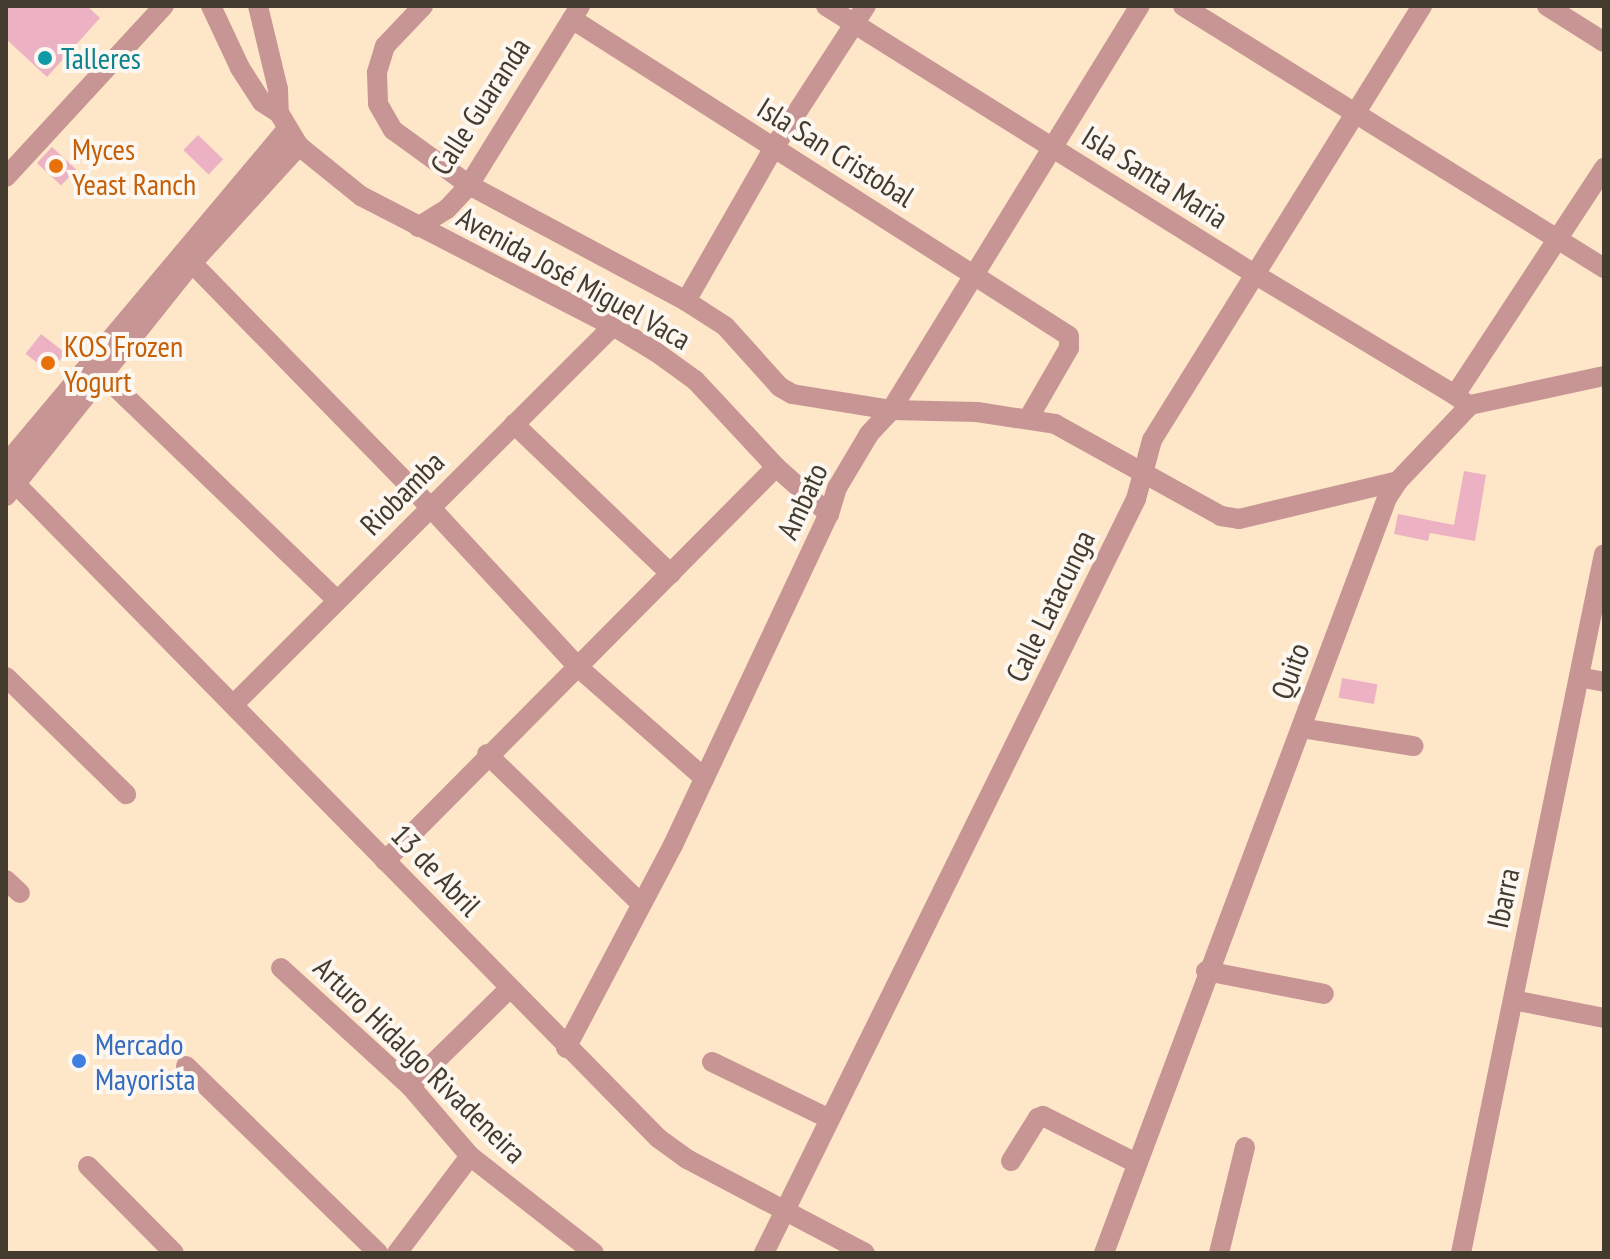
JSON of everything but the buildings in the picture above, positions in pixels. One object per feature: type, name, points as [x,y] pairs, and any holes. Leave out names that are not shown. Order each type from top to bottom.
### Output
[{"type":"street","points":[[6,177],[164,6]]},
{"type":"street","name":"Avenida José Miguel Vaca","points":[[211,6],[240,68],[262,102],[288,130],[361,196],[613,326],[695,380],[776,467],[829,514]]},
{"type":"street","points":[[10,484],[192,263],[288,130],[258,6]]},
{"type":"street","points":[[423,6],[385,46],[377,73],[378,104],[393,130],[469,185],[686,301],[725,326],[780,387],[792,394],[891,410],[977,412],[1055,424],[1221,516],[1239,519],[1398,481]]},
{"type":"street","name":"Isla Santa Maria","points":[[826,6],[861,15],[1052,149],[1462,400]]},
{"type":"street","name":"Ambato","points":[[566,1048],[704,778],[829,514],[837,488],[869,434],[891,410],[1140,6]]},
{"type":"street","points":[[1183,6],[1604,268]]},
{"type":"street","name":"Calle Latacunga","points":[[764,1253],[1136,499],[1152,440],[1422,6]]},
{"type":"street","points":[[1547,6],[1604,42]]},
{"type":"street","name":"Calle Guaranda","points":[[418,227],[447,209],[469,185],[576,12]]},
{"type":"street","name":"Isla San Cristobal","points":[[576,12],[773,149],[975,273],[1069,336],[1069,348],[1028,419]]},
{"type":"street","points":[[686,301],[773,149],[861,15]]},
{"type":"street","points":[[6,464],[288,130]]},
{"type":"street","name":"Quito","points":[[1104,1253],[1206,971],[1301,728],[1374,529],[1398,481],[1462,400],[1604,168]]},
{"type":"street","points":[[192,263],[430,507],[579,668],[704,778]]},
{"type":"street","name":"Riobamba","points":[[234,704],[613,326]]},
{"type":"street","points":[[102,374],[336,599]]},
{"type":"street","points":[[1462,400],[1604,376]]},
{"type":"street","points":[[514,424],[671,574]]},
{"type":"street","points":[[385,861],[487,754],[579,668],[776,467]]},
{"type":"street","name":"13 de Abril","points":[[10,484],[234,704],[566,1048],[668,1145],[687,1159],[865,1253]]},
{"type":"street","name":"Ibarra","points":[[1461,1253],[1604,554]]},
{"type":"street","points":[[6,677],[126,794]]},
{"type":"street","points":[[1579,677],[1604,682]]},
{"type":"street","points":[[1301,728],[1414,746]]},
{"type":"street","points":[[487,754],[641,904]]},
{"type":"street","name":"Arturo Hidalgo Rivadeneira","points":[[281,968],[410,1086],[470,1156],[594,1253]]},
{"type":"street","points":[[1206,971],[1324,994]]},
{"type":"street","points":[[410,1086],[509,989]]},
{"type":"street","points":[[1513,1000],[1604,1018]]},
{"type":"street","points":[[712,1062],[828,1118]]},
{"type":"street","points":[[186,1066],[378,1253]]},
{"type":"street","points":[[1011,1161],[1038,1118],[1043,1116],[1136,1163]]},
{"type":"street","points":[[1219,1253],[1245,1147]]},
{"type":"street","points":[[397,1253],[470,1156]]},
{"type":"street","points":[[88,1166],[174,1253]]},
{"type":"place","name":"Talleres","points":[[45,58]]},
{"type":"place","name":"Myces Yeast Ranch","points":[[56,166]]},
{"type":"place","name":"KOS Frozen Yogurt","points":[[48,363]]},
{"type":"place","name":"Mercado Mayorista","points":[[79,1061]]}]
